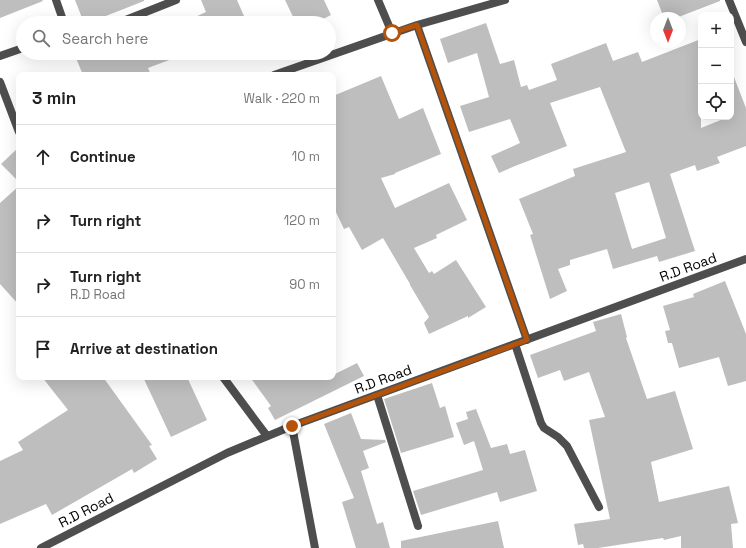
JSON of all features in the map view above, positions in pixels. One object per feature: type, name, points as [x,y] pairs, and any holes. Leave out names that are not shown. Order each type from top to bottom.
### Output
[{"type":"street","points":[[56,0],[62,16]]},
{"type":"street","points":[[136,16],[176,0]]},
{"type":"street","points":[[378,0],[392,33]]},
{"type":"street","points":[[336,53],[417,25],[505,0]]},
{"type":"street","points":[[729,0],[746,42]]},
{"type":"street","points":[[417,25],[527,340]]},
{"type":"street","points":[[0,56],[16,50]]},
{"type":"street","points":[[282,72],[316,60]]},
{"type":"street","points":[[0,82],[16,124]]},
{"type":"street","name":"R.D Road","points":[[41,548],[227,453],[267,436],[746,259]]},
{"type":"street","points":[[515,344],[541,423],[544,428],[558,437],[567,446],[600,507]]},
{"type":"street","points":[[225,380],[267,436]]},
{"type":"street","points":[[377,395],[418,526]]},
{"type":"street","points":[[292,426],[315,548]]},
{"type":"building","points":[[0,0],[42,0],[43,1],[0,18]]},
{"type":"building","points":[[75,0],[144,0],[106,16],[81,16]]},
{"type":"building","points":[[201,0],[237,0],[244,16],[197,16],[206,12]]},
{"type":"building","points":[[285,0],[324,0],[331,15],[329,16],[293,16]]},
{"type":"building","points":[[657,0],[720,0],[686,14],[686,12],[662,12]]},
{"type":"building","points":[[486,23],[500,64],[514,60],[521,87],[527,85],[529,90],[557,80],[551,64],[606,43],[613,61],[638,52],[642,62],[678,48],[686,48],[686,45],[698,40],[698,120],[701,120],[701,128],[721,120],[734,120],[734,77],[746,108],[746,146],[717,157],[720,163],[697,171],[695,165],[670,174],[695,251],[659,262],[657,256],[613,269],[607,249],[570,260],[570,265],[558,269],[567,291],[550,299],[530,235],[533,234],[519,199],[575,176],[573,169],[626,152],[600,87],[550,103],[567,146],[499,173],[491,156],[520,143],[510,119],[469,132],[460,106],[489,97],[477,53],[448,63],[440,39]],"holes":[[[649,182],[666,238],[632,249],[615,193]]]},
{"type":"building","points":[[77,60],[169,60],[148,68],[150,72],[82,72]]},
{"type":"building","points":[[381,76],[399,119],[423,108],[441,154],[395,174],[381,178],[395,208],[449,183],[467,220],[436,235],[437,238],[414,248],[429,273],[432,271],[434,274],[456,260],[486,307],[468,318],[468,316],[429,334],[424,323],[429,317],[383,238],[362,250],[349,227],[344,229],[336,212],[336,95]]},
{"type":"building","points":[[16,150],[16,179],[1,164]]},
{"type":"building","points":[[16,189],[16,302],[0,284],[0,203]]},
{"type":"building","points":[[725,281],[746,334],[746,381],[728,386],[719,357],[679,368],[672,343],[668,343],[665,331],[670,330],[663,306],[694,297],[693,294]]},
{"type":"building","points":[[621,314],[626,338],[647,399],[675,391],[693,449],[651,462],[659,502],[729,486],[738,523],[731,524],[733,548],[681,548],[681,536],[664,540],[663,538],[598,548],[584,548],[583,544],[578,545],[574,524],[610,519],[589,420],[605,417],[589,372],[564,381],[560,370],[538,378],[530,355],[596,331],[593,322]]},
{"type":"building","points":[[357,363],[364,376],[275,420],[268,408],[271,406],[252,380],[336,380],[336,374]]},
{"type":"building","points":[[44,380],[105,380],[152,445],[149,446],[157,459],[134,473],[132,469],[52,515],[46,504],[0,524],[0,461],[23,450],[18,442],[68,410]]},
{"type":"building","points":[[144,380],[188,380],[207,420],[171,437]]},
{"type":"building","points":[[432,383],[440,408],[445,406],[454,437],[401,453],[384,399]]},
{"type":"building","points":[[476,409],[491,448],[507,444],[510,454],[525,450],[537,491],[500,502],[497,492],[421,515],[413,491],[483,470],[474,441],[464,445],[456,423],[468,419],[466,412]]},
{"type":"building","points":[[351,413],[361,439],[385,440],[386,442],[363,451],[369,468],[361,471],[377,524],[383,522],[390,548],[356,548],[342,502],[354,498],[324,424]]},
{"type":"building","points":[[498,521],[504,548],[401,548],[401,541]]},
{"type":"route","points":[[292,426],[527,340],[417,25],[392,33]]}]
